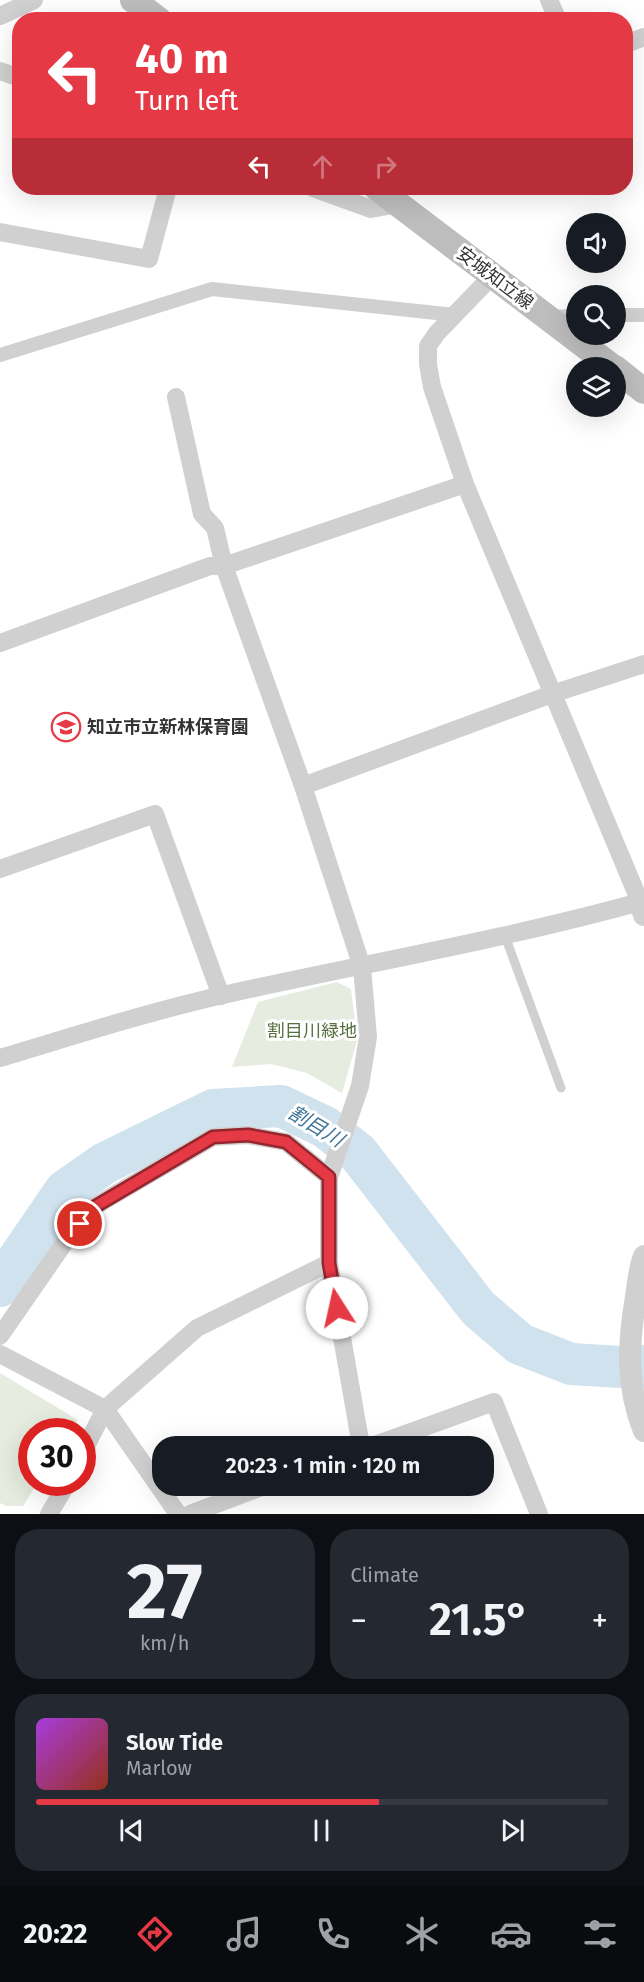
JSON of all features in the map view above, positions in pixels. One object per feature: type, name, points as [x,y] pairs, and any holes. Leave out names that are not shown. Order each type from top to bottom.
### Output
[{"type":"main road","points":[[133,0],[149,12]]},
{"type":"main road","name":"安城知立線","points":[[386,195],[600,357]]},
{"type":"main road","name":"安城知立線","points":[[626,377],[644,391]]},
{"type":"street","points":[[0,16],[34,0]]},
{"type":"street","points":[[0,232],[149,259],[166,195]]},
{"type":"street","points":[[332,195],[372,210],[398,204]]},
{"type":"street","points":[[0,1058],[220,996],[642,906],[465,484],[432,387],[428,346],[437,333],[492,276]]},
{"type":"street","points":[[0,356],[212,289],[455,315]]},
{"type":"street","points":[[626,315],[644,315]]},
{"type":"street","points":[[547,317],[566,316]]},
{"type":"street","points":[[176,398],[202,514],[215,528],[224,566],[303,786],[362,967],[368,1037],[360,1086],[332,1170],[329,1263],[359,1436]]},
{"type":"street","points":[[0,643],[210,566],[224,566],[465,484]]},
{"type":"street","points":[[303,786],[552,694],[644,664]]},
{"type":"street","points":[[0,868],[155,814],[220,996]]},
{"type":"street","points":[[0,1336],[65,1242],[96,1206],[213,1137],[248,1135],[286,1142],[332,1170]]},
{"type":"street","points":[[642,1421],[632,1390],[641,1263],[644,1256]]},
{"type":"street","points":[[96,1427],[105,1409],[197,1328],[329,1263]]},
{"type":"street","points":[[0,1354],[105,1409],[178,1514]]},
{"type":"street","points":[[400,1436],[494,1402],[538,1514]]},
{"type":"street","points":[[49,1514],[60,1496]]},
{"type":"street","points":[[190,1514],[238,1496]]},
{"type":"lane","points":[[505,936],[561,1088]]},
{"type":"green space","name":"割目川緑地","points":[[337,982],[351,989],[357,1041],[342,1093],[307,1073],[271,1064],[232,1067],[258,1002]]},
{"type":"green space","points":[[0,1373],[75,1418],[18,1418],[18,1496],[29,1496],[23,1506],[6,1506],[0,1503]]},
{"type":"waterway","name":"割目川","points":[[0,1286],[65,1191],[105,1163],[213,1110],[281,1106],[325,1127],[358,1153],[478,1308],[520,1344],[571,1364],[638,1368],[644,1366]]},
{"type":"place","name":"知立市立新林保育園","points":[[66,727]]},
{"type":"route","points":[[80,1224],[96,1206],[213,1137],[248,1135],[286,1142],[329,1177],[329,1263],[337,1308]]}]
